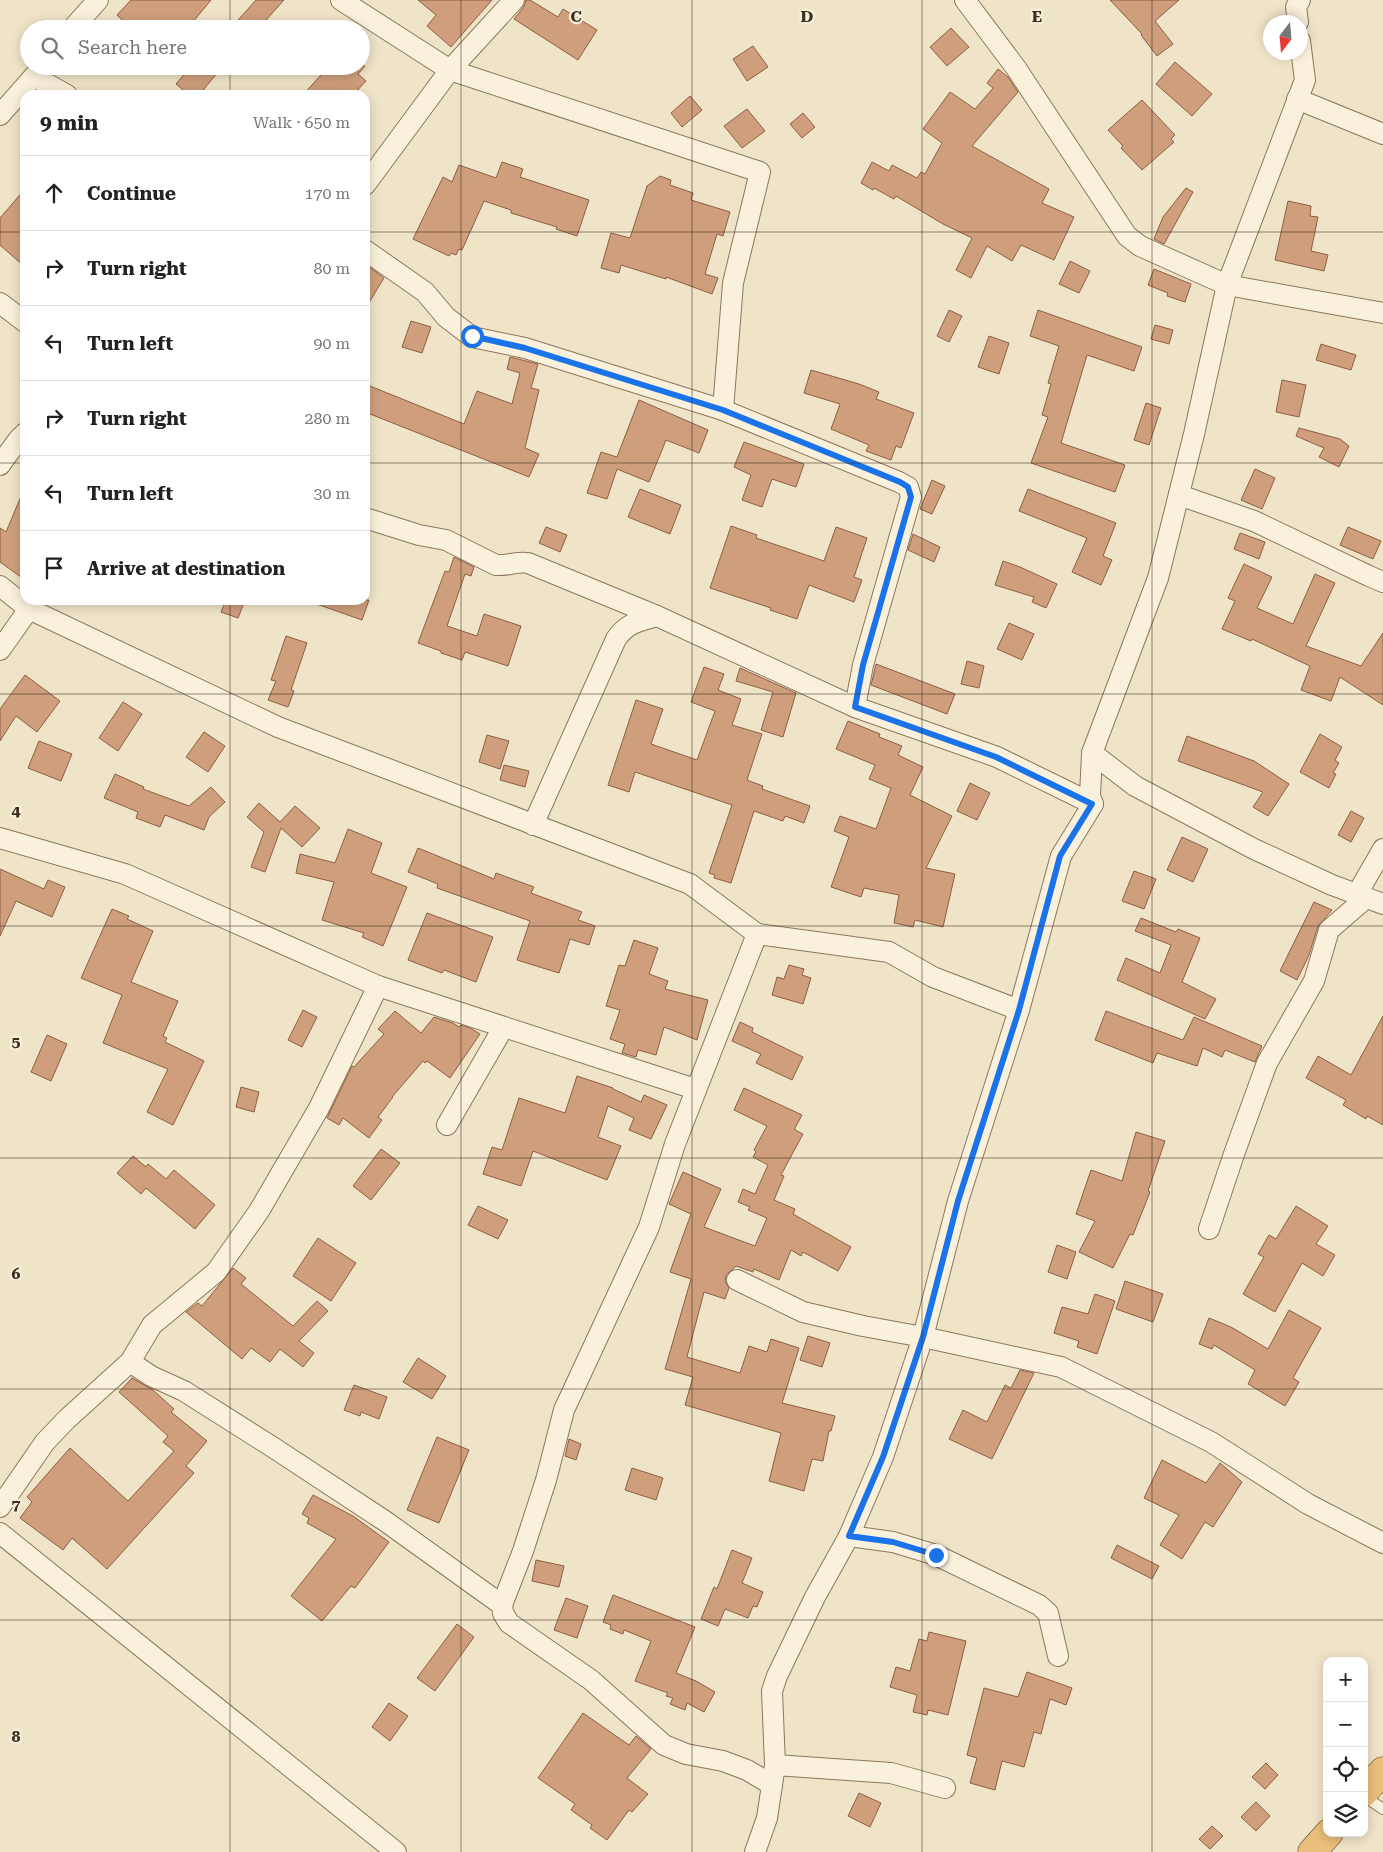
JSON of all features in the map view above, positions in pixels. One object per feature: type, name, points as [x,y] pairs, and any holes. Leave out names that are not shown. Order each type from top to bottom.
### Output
[{"type":"highway","points":[[1366,1792],[1383,1771]]},
{"type":"street","points":[[80,20],[98,0]]},
{"type":"street","points":[[340,0],[450,70],[760,172],[733,283],[723,410]]},
{"type":"street","points":[[370,178],[450,70],[514,0]]},
{"type":"street","points":[[965,0],[1016,68],[1127,236],[1140,246],[1227,285],[1383,312]]},
{"type":"street","points":[[1297,15],[1296,7],[1300,0]]},
{"type":"street","points":[[755,1852],[767,1818],[775,1765],[772,1691],[777,1676],[815,1597],[849,1536],[883,1457],[923,1337],[958,1201],[1019,1010],[1060,856],[1092,804],[1090,796],[1092,753],[1158,578],[1227,285],[1306,80],[1303,60]]},
{"type":"street","points":[[23,90],[36,75]]},
{"type":"street","points":[[43,75],[60,90]]},
{"type":"street","points":[[0,115],[20,93]]},
{"type":"street","points":[[1298,100],[1383,134]]},
{"type":"street","points":[[370,254],[425,292],[446,317],[472,336],[525,348],[723,410],[900,482],[908,487],[911,497],[863,665],[855,707]]},
{"type":"street","points":[[0,303],[20,318]]},
{"type":"street","points":[[0,465],[20,438]]},
{"type":"street","points":[[1179,495],[1254,521],[1383,582]]},
{"type":"street","points":[[370,520],[419,535],[446,540],[496,565],[528,563],[657,616],[855,707],[996,757],[1092,804]]},
{"type":"street","points":[[0,586],[20,602]]},
{"type":"street","points":[[24,605],[278,727],[690,884],[757,934],[890,952],[932,977],[1019,1010]]},
{"type":"street","points":[[0,650],[29,609]]},
{"type":"street","points":[[533,825],[616,639],[623,629],[657,616]]},
{"type":"street","points":[[1092,753],[1135,786],[1254,849],[1332,885],[1369,899]]},
{"type":"street","points":[[0,838],[125,874],[378,986],[695,1089]]},
{"type":"street","points":[[1209,1229],[1267,1063],[1314,981],[1329,930],[1369,899],[1383,849]]},
{"type":"street","points":[[757,934],[695,1089],[675,1144],[649,1227],[564,1410],[546,1480],[523,1551],[502,1605],[503,1613],[509,1623],[591,1680],[664,1745],[686,1754],[723,1761],[747,1770],[772,1785]]},
{"type":"street","points":[[0,1507],[45,1442],[67,1419],[130,1362],[152,1325],[216,1272],[259,1211],[319,1108],[378,986]]},
{"type":"street","points":[[447,1125],[503,1028]]},
{"type":"street","points":[[736,1280],[803,1312],[1062,1367],[1211,1442],[1308,1504],[1383,1543]]},
{"type":"street","points":[[130,1362],[152,1376],[184,1391],[290,1458],[385,1521],[502,1605]]},
{"type":"street","points":[[0,1533],[396,1852]]},
{"type":"street","points":[[849,1536],[893,1542],[936,1555],[1039,1605],[1048,1612],[1058,1656]]},
{"type":"street","points":[[775,1765],[891,1773],[945,1788]]},
{"type":"lane","points":[[1368,1797],[1383,1809]]},
{"type":"building","points":[[131,0],[211,0],[194,20],[122,20],[117,15]]},
{"type":"building","points":[[256,0],[284,0],[266,20],[238,20]]},
{"type":"building","points":[[418,0],[492,0],[451,47],[427,26],[436,15]]},
{"type":"building","points":[[526,0],[530,0],[558,17],[563,9],[597,30],[578,60],[514,19],[523,8]]},
{"type":"building","points":[[1110,0],[1179,0],[1155,21],[1173,44],[1157,56],[1142,34]]},
{"type":"building","points":[[951,28],[969,47],[947,66],[930,47]]},
{"type":"building","points":[[753,46],[768,67],[747,81],[733,59]]},
{"type":"building","points":[[1175,62],[1212,94],[1192,116],[1156,84]]},
{"type":"building","points":[[998,69],[1008,77],[1018,92],[972,146],[1049,189],[1042,203],[1074,217],[1054,260],[1021,245],[1012,261],[987,246],[971,278],[956,270],[972,238],[943,224],[896,196],[894,199],[861,183],[872,162],[889,171],[892,165],[917,178],[921,172],[925,174],[942,143],[923,129],[950,92],[975,109],[993,88],[987,83]]},
{"type":"building","points":[[184,75],[216,75],[203,90],[183,90],[176,84]]},
{"type":"building","points":[[321,75],[359,75],[366,81],[358,90],[307,90]]},
{"type":"building","points":[[690,96],[702,110],[682,127],[671,113]]},
{"type":"building","points":[[1142,100],[1175,135],[1171,139],[1174,142],[1142,170],[1121,148],[1123,146],[1108,130]]},
{"type":"building","points":[[747,109],[765,131],[742,148],[724,126]]},
{"type":"building","points":[[803,113],[815,127],[802,138],[790,124]]},
{"type":"building","points":[[502,162],[523,169],[520,177],[589,200],[577,236],[556,229],[557,227],[511,213],[511,210],[484,201],[462,250],[459,249],[456,255],[451,253],[449,256],[413,239],[443,177],[452,182],[459,165],[496,178]]},
{"type":"building","points":[[660,176],[671,180],[670,185],[693,193],[691,200],[730,212],[723,236],[717,234],[705,274],[718,278],[712,294],[666,277],[666,279],[621,265],[619,273],[601,268],[611,233],[630,238],[647,186]]},
{"type":"building","points":[[1186,188],[1193,192],[1164,244],[1154,239],[1163,217]]},
{"type":"building","points":[[20,195],[20,263],[0,245],[0,218]]},
{"type":"building","points":[[1288,201],[1311,206],[1310,216],[1318,217],[1311,251],[1328,255],[1324,271],[1275,260]]},
{"type":"building","points":[[1070,261],[1090,271],[1079,293],[1059,284]]},
{"type":"building","points":[[370,268],[384,278],[370,301]]},
{"type":"building","points":[[1154,269],[1191,284],[1185,302],[1167,296],[1168,293],[1148,285]]},
{"type":"building","points":[[949,310],[962,316],[949,342],[937,336]]},
{"type":"building","points":[[1038,310],[1142,347],[1134,371],[1087,355],[1061,443],[1125,465],[1115,492],[1031,463],[1048,417],[1042,415],[1051,384],[1048,383],[1059,346],[1030,336]]},
{"type":"building","points":[[411,321],[431,327],[422,353],[402,347]]},
{"type":"building","points":[[1155,325],[1173,330],[1169,344],[1151,339]]},
{"type":"building","points":[[989,336],[1009,343],[999,374],[978,367]]},
{"type":"building","points":[[1321,344],[1356,355],[1351,370],[1316,360]]},
{"type":"building","points":[[510,357],[538,364],[531,388],[539,390],[525,448],[539,454],[529,477],[370,414],[370,386],[464,424],[477,391],[512,404],[520,373],[507,369]]},
{"type":"building","points":[[811,370],[879,392],[876,399],[914,413],[901,448],[896,446],[891,460],[866,451],[869,445],[831,429],[840,404],[804,393]]},
{"type":"building","points":[[1282,380],[1306,385],[1299,417],[1276,412]]},
{"type":"building","points":[[639,400],[708,430],[699,453],[666,440],[649,482],[617,469],[607,499],[587,493],[601,452],[617,457]]},
{"type":"building","points":[[1146,403],[1161,408],[1149,445],[1134,440]]},
{"type":"building","points":[[1299,428],[1340,439],[1349,446],[1339,467],[1319,457],[1324,448],[1296,436]]},
{"type":"building","points":[[744,442],[804,464],[796,487],[772,479],[762,507],[742,500],[751,475],[734,467]]},
{"type":"building","points":[[1255,469],[1275,478],[1262,509],[1241,500]]},
{"type":"building","points":[[932,480],[945,486],[932,514],[920,509]]},
{"type":"building","points":[[640,489],[681,505],[670,534],[628,517]]},
{"type":"building","points":[[1028,489],[1116,523],[1103,556],[1112,560],[1101,585],[1072,572],[1087,538],[1019,511]]},
{"type":"building","points":[[20,499],[20,576],[0,562],[0,528],[6,532]]},
{"type":"building","points":[[731,526],[757,535],[756,538],[824,561],[836,527],[867,538],[854,577],[862,580],[854,602],[809,585],[797,619],[770,610],[771,608],[710,588]]},
{"type":"building","points":[[546,527],[567,535],[560,552],[539,543]]},
{"type":"building","points":[[1348,527],[1381,541],[1373,559],[1340,545]]},
{"type":"building","points":[[1240,533],[1265,542],[1259,559],[1234,549]]},
{"type":"building","points":[[913,534],[940,547],[934,562],[908,550]]},
{"type":"building","points":[[454,557],[474,567],[471,576],[465,574],[447,626],[477,636],[484,614],[521,626],[508,666],[465,652],[462,660],[418,643],[445,571],[449,572]]},
{"type":"building","points":[[1003,561],[1057,584],[1046,608],[1032,602],[1034,597],[995,585]]},
{"type":"building","points":[[1244,564],[1272,577],[1257,608],[1293,624],[1315,574],[1335,583],[1306,646],[1361,666],[1383,633],[1383,705],[1340,677],[1331,701],[1301,690],[1310,666],[1252,639],[1251,641],[1222,629],[1235,601],[1228,598]]},
{"type":"building","points":[[224,605],[243,605],[238,618],[221,612]]},
{"type":"building","points":[[320,605],[367,605],[362,620]]},
{"type":"building","points":[[1009,623],[1034,634],[1022,660],[997,649]]},
{"type":"building","points":[[286,636],[307,643],[291,690],[294,691],[288,707],[268,700],[276,681],[271,680]]},
{"type":"building","points":[[967,661],[984,666],[979,688],[961,684]]},
{"type":"building","points":[[876,664],[955,694],[947,714],[871,685]]},
{"type":"building","points":[[704,667],[724,674],[718,690],[741,699],[732,725],[762,734],[747,780],[763,786],[762,789],[810,806],[804,823],[785,816],[783,821],[754,811],[731,883],[714,878],[715,875],[709,873],[732,805],[635,772],[629,792],[608,785],[636,700],[663,709],[651,744],[697,760],[715,711],[691,702]]},
{"type":"building","points":[[740,668],[796,693],[783,737],[761,730],[773,692],[736,681]]},
{"type":"building","points":[[25,675],[60,701],[37,732],[16,716],[0,741],[0,709]]},
{"type":"building","points":[[123,702],[142,714],[118,751],[99,738]]},
{"type":"building","points":[[848,721],[880,734],[879,737],[902,746],[898,755],[923,767],[910,795],[952,816],[926,868],[955,874],[943,927],[915,920],[913,927],[894,923],[899,895],[864,888],[861,897],[831,887],[849,837],[834,831],[840,816],[876,829],[891,788],[869,779],[875,765],[836,749]]},
{"type":"building","points":[[204,732],[225,746],[208,772],[186,757]]},
{"type":"building","points":[[1320,734],[1342,747],[1335,760],[1339,763],[1333,773],[1336,774],[1329,788],[1300,772]]},
{"type":"building","points":[[487,735],[509,741],[500,769],[479,762]]},
{"type":"building","points":[[1187,736],[1254,761],[1289,784],[1268,816],[1253,807],[1263,792],[1178,761]]},
{"type":"building","points":[[39,741],[72,754],[61,781],[28,768]]},
{"type":"building","points":[[504,765],[529,771],[525,787],[500,780]]},
{"type":"building","points":[[115,774],[144,787],[143,789],[189,806],[211,787],[225,802],[209,817],[204,830],[165,815],[160,827],[136,818],[138,812],[104,798]]},
{"type":"building","points":[[970,783],[990,793],[977,820],[957,811]]},
{"type":"building","points":[[259,803],[280,822],[295,806],[320,828],[302,847],[281,828],[265,872],[251,867],[264,832],[247,817]]},
{"type":"building","points":[[1351,811],[1364,818],[1351,842],[1338,835]]},
{"type":"building","points":[[348,829],[382,843],[371,873],[407,887],[383,946],[362,937],[364,933],[322,920],[334,882],[296,873],[300,854],[335,863]]},
{"type":"building","points":[[1182,837],[1208,849],[1193,882],[1167,870]]},
{"type":"building","points":[[418,848],[494,879],[496,873],[534,887],[531,893],[582,912],[578,920],[595,926],[589,945],[570,939],[559,973],[517,960],[530,921],[437,888],[438,884],[408,872]]},
{"type":"building","points":[[0,869],[44,889],[48,880],[65,887],[52,917],[16,901],[0,936]]},
{"type":"building","points":[[1134,871],[1156,879],[1144,909],[1122,901]]},
{"type":"building","points":[[1314,902],[1332,910],[1318,926],[1309,955],[1297,980],[1280,971]]},
{"type":"building","points":[[112,909],[129,916],[127,919],[153,931],[131,982],[178,1001],[163,1036],[167,1038],[165,1042],[204,1061],[173,1125],[147,1112],[168,1069],[103,1043],[122,995],[81,978]]},
{"type":"building","points":[[427,913],[493,937],[476,982],[444,970],[442,973],[408,960]]},
{"type":"building","points":[[1141,918],[1176,932],[1178,929],[1200,938],[1182,982],[1216,999],[1205,1019],[1117,980],[1126,958],[1160,973],[1171,945],[1135,931]]},
{"type":"building","points":[[634,940],[658,948],[649,974],[668,981],[665,989],[708,1000],[697,1040],[664,1027],[656,1055],[638,1050],[636,1057],[622,1053],[625,1044],[610,1039],[620,1010],[606,1006],[619,965],[625,966]]},
{"type":"building","points":[[789,965],[804,969],[802,975],[811,978],[803,1004],[772,995],[777,977],[784,979]]},
{"type":"building","points":[[303,1010],[317,1017],[302,1047],[288,1040]]},
{"type":"building","points":[[395,1011],[421,1033],[434,1017],[459,1027],[461,1025],[472,1029],[480,1034],[450,1078],[427,1061],[425,1063],[423,1061],[392,1097],[378,1117],[382,1120],[369,1138],[343,1118],[339,1125],[327,1118],[352,1066],[354,1067],[384,1034],[378,1029]]},
{"type":"building","points":[[1106,1011],[1183,1040],[1194,1017],[1262,1046],[1255,1062],[1225,1050],[1222,1057],[1203,1048],[1197,1066],[1157,1053],[1153,1063],[1095,1040]]},
{"type":"building","points":[[1383,1016],[1383,1125],[1367,1116],[1366,1119],[1343,1105],[1346,1100],[1306,1078],[1318,1056],[1351,1075]]},
{"type":"building","points":[[740,1022],[753,1028],[752,1032],[803,1057],[792,1080],[756,1063],[761,1054],[732,1041]]},
{"type":"building","points":[[47,1035],[67,1044],[51,1081],[31,1072]]},
{"type":"building","points":[[577,1076],[613,1088],[641,1102],[644,1095],[667,1105],[651,1139],[629,1130],[634,1118],[608,1106],[598,1137],[621,1146],[607,1180],[533,1151],[521,1186],[483,1174],[492,1147],[502,1150],[519,1098],[565,1113]]},
{"type":"building","points":[[241,1087],[259,1092],[254,1112],[236,1107]]},
{"type":"building","points":[[744,1088],[802,1115],[795,1130],[803,1134],[781,1175],[784,1176],[774,1200],[795,1209],[793,1214],[851,1247],[838,1271],[803,1252],[801,1256],[791,1250],[779,1280],[754,1269],[753,1272],[736,1266],[726,1275],[725,1281],[729,1288],[725,1299],[704,1292],[687,1357],[740,1373],[749,1346],[767,1352],[771,1339],[799,1348],[782,1403],[835,1416],[831,1431],[829,1431],[823,1461],[812,1459],[804,1491],[769,1481],[781,1433],[685,1405],[693,1377],[665,1369],[691,1279],[670,1272],[691,1214],[669,1204],[683,1172],[721,1189],[704,1227],[755,1246],[767,1218],[748,1210],[750,1207],[738,1202],[743,1189],[755,1194],[768,1165],[753,1157],[756,1152],[754,1150],[767,1126],[734,1110]]},
{"type":"building","points":[[1136,1132],[1165,1141],[1148,1191],[1150,1192],[1133,1235],[1130,1234],[1113,1268],[1079,1252],[1095,1221],[1076,1214],[1091,1170],[1122,1181]]},
{"type":"building","points":[[381,1149],[400,1163],[371,1200],[353,1186]]},
{"type":"building","points":[[133,1156],[146,1167],[148,1164],[166,1179],[174,1170],[215,1205],[195,1229],[146,1188],[141,1194],[117,1173]]},
{"type":"building","points":[[478,1206],[508,1220],[498,1239],[468,1225]]},
{"type":"building","points":[[1296,1206],[1328,1226],[1316,1244],[1335,1255],[1323,1276],[1302,1263],[1275,1312],[1243,1294],[1264,1257],[1258,1254],[1269,1235],[1276,1239]]},
{"type":"building","points":[[318,1238],[356,1263],[331,1301],[293,1276]]},
{"type":"building","points":[[1057,1245],[1076,1252],[1067,1279],[1048,1272]]},
{"type":"building","points":[[233,1268],[246,1278],[241,1284],[293,1326],[317,1301],[328,1311],[299,1341],[314,1353],[303,1367],[280,1349],[270,1362],[251,1348],[242,1359],[186,1312],[198,1303],[202,1306]]},
{"type":"building","points":[[1125,1281],[1163,1294],[1153,1322],[1116,1309]]},
{"type":"building","points":[[1095,1294],[1115,1301],[1097,1354],[1077,1347],[1079,1341],[1054,1333],[1062,1307],[1088,1314]]},
{"type":"building","points":[[1289,1310],[1321,1328],[1293,1378],[1299,1382],[1285,1406],[1248,1384],[1255,1370],[1214,1345],[1212,1349],[1199,1344],[1209,1318],[1231,1327],[1268,1349]]},
{"type":"building","points":[[808,1336],[830,1343],[822,1367],[800,1360]]},
{"type":"building","points":[[418,1358],[446,1376],[432,1399],[403,1382]]},
{"type":"building","points":[[1020,1370],[1034,1373],[992,1459],[949,1439],[963,1410],[987,1422],[1005,1385],[1011,1388]]},
{"type":"building","points":[[132,1378],[153,1390],[174,1409],[171,1412],[207,1441],[186,1466],[194,1473],[107,1569],[72,1538],[63,1550],[20,1518],[32,1502],[27,1497],[70,1448],[128,1501],[174,1451],[163,1442],[168,1436],[119,1392]]},
{"type":"building","points":[[354,1385],[387,1397],[379,1419],[361,1412],[360,1416],[344,1410]]},
{"type":"building","points":[[437,1437],[469,1450],[439,1523],[407,1510]]},
{"type":"building","points":[[569,1439],[581,1444],[576,1460],[565,1456]]},
{"type":"building","points":[[1162,1460],[1206,1483],[1220,1463],[1242,1482],[1213,1527],[1205,1522],[1182,1559],[1160,1545],[1179,1515],[1144,1498]]},
{"type":"building","points":[[632,1468],[663,1478],[656,1500],[625,1490]]},
{"type":"building","points":[[313,1495],[353,1516],[389,1542],[355,1588],[351,1586],[322,1621],[291,1596],[336,1539],[307,1523],[309,1518],[302,1514]]},
{"type":"building","points":[[1117,1545],[1159,1566],[1152,1579],[1111,1558]]},
{"type":"building","points":[[732,1550],[752,1558],[742,1583],[763,1592],[757,1607],[753,1606],[748,1618],[725,1609],[718,1626],[701,1619],[714,1587],[717,1589]]},
{"type":"building","points":[[536,1560],[564,1566],[559,1587],[532,1581]]},
{"type":"building","points":[[613,1595],[695,1627],[676,1673],[696,1681],[715,1692],[704,1712],[687,1703],[685,1710],[670,1704],[673,1698],[666,1696],[668,1693],[635,1681],[651,1641],[624,1630],[623,1634],[610,1629],[611,1625],[603,1622]]},
{"type":"building","points":[[566,1598],[588,1606],[577,1638],[554,1630]]},
{"type":"building","points":[[457,1624],[474,1637],[435,1691],[417,1678]]},
{"type":"building","points":[[929,1632],[966,1641],[948,1715],[928,1710],[927,1715],[913,1712],[917,1695],[890,1687],[896,1667],[910,1671],[919,1639],[927,1641]]},
{"type":"building","points":[[1027,1672],[1072,1688],[1066,1705],[1050,1699],[1041,1734],[1034,1732],[1024,1767],[1002,1761],[995,1790],[970,1783],[977,1758],[967,1755],[984,1688],[1018,1697]]},
{"type":"building","points":[[389,1703],[408,1716],[390,1741],[372,1727]]},
{"type":"building","points":[[583,1713],[629,1745],[636,1736],[651,1749],[627,1778],[648,1794],[632,1812],[629,1810],[607,1840],[590,1828],[592,1825],[571,1810],[575,1804],[538,1778]]},
{"type":"building","points":[[1266,1763],[1278,1775],[1265,1789],[1252,1777]]},
{"type":"building","points":[[859,1793],[881,1803],[870,1827],[848,1816]]},
{"type":"building","points":[[1256,1802],[1270,1816],[1256,1831],[1241,1817]]},
{"type":"building","points":[[1212,1826],[1223,1836],[1210,1849],[1199,1839]]},
{"type":"route","points":[[472,336],[525,348],[723,410],[900,482],[908,487],[911,497],[863,665],[855,707],[996,757],[1092,804],[1060,856],[1019,1010],[958,1201],[923,1337],[883,1457],[849,1536],[893,1542],[936,1555]]}]
